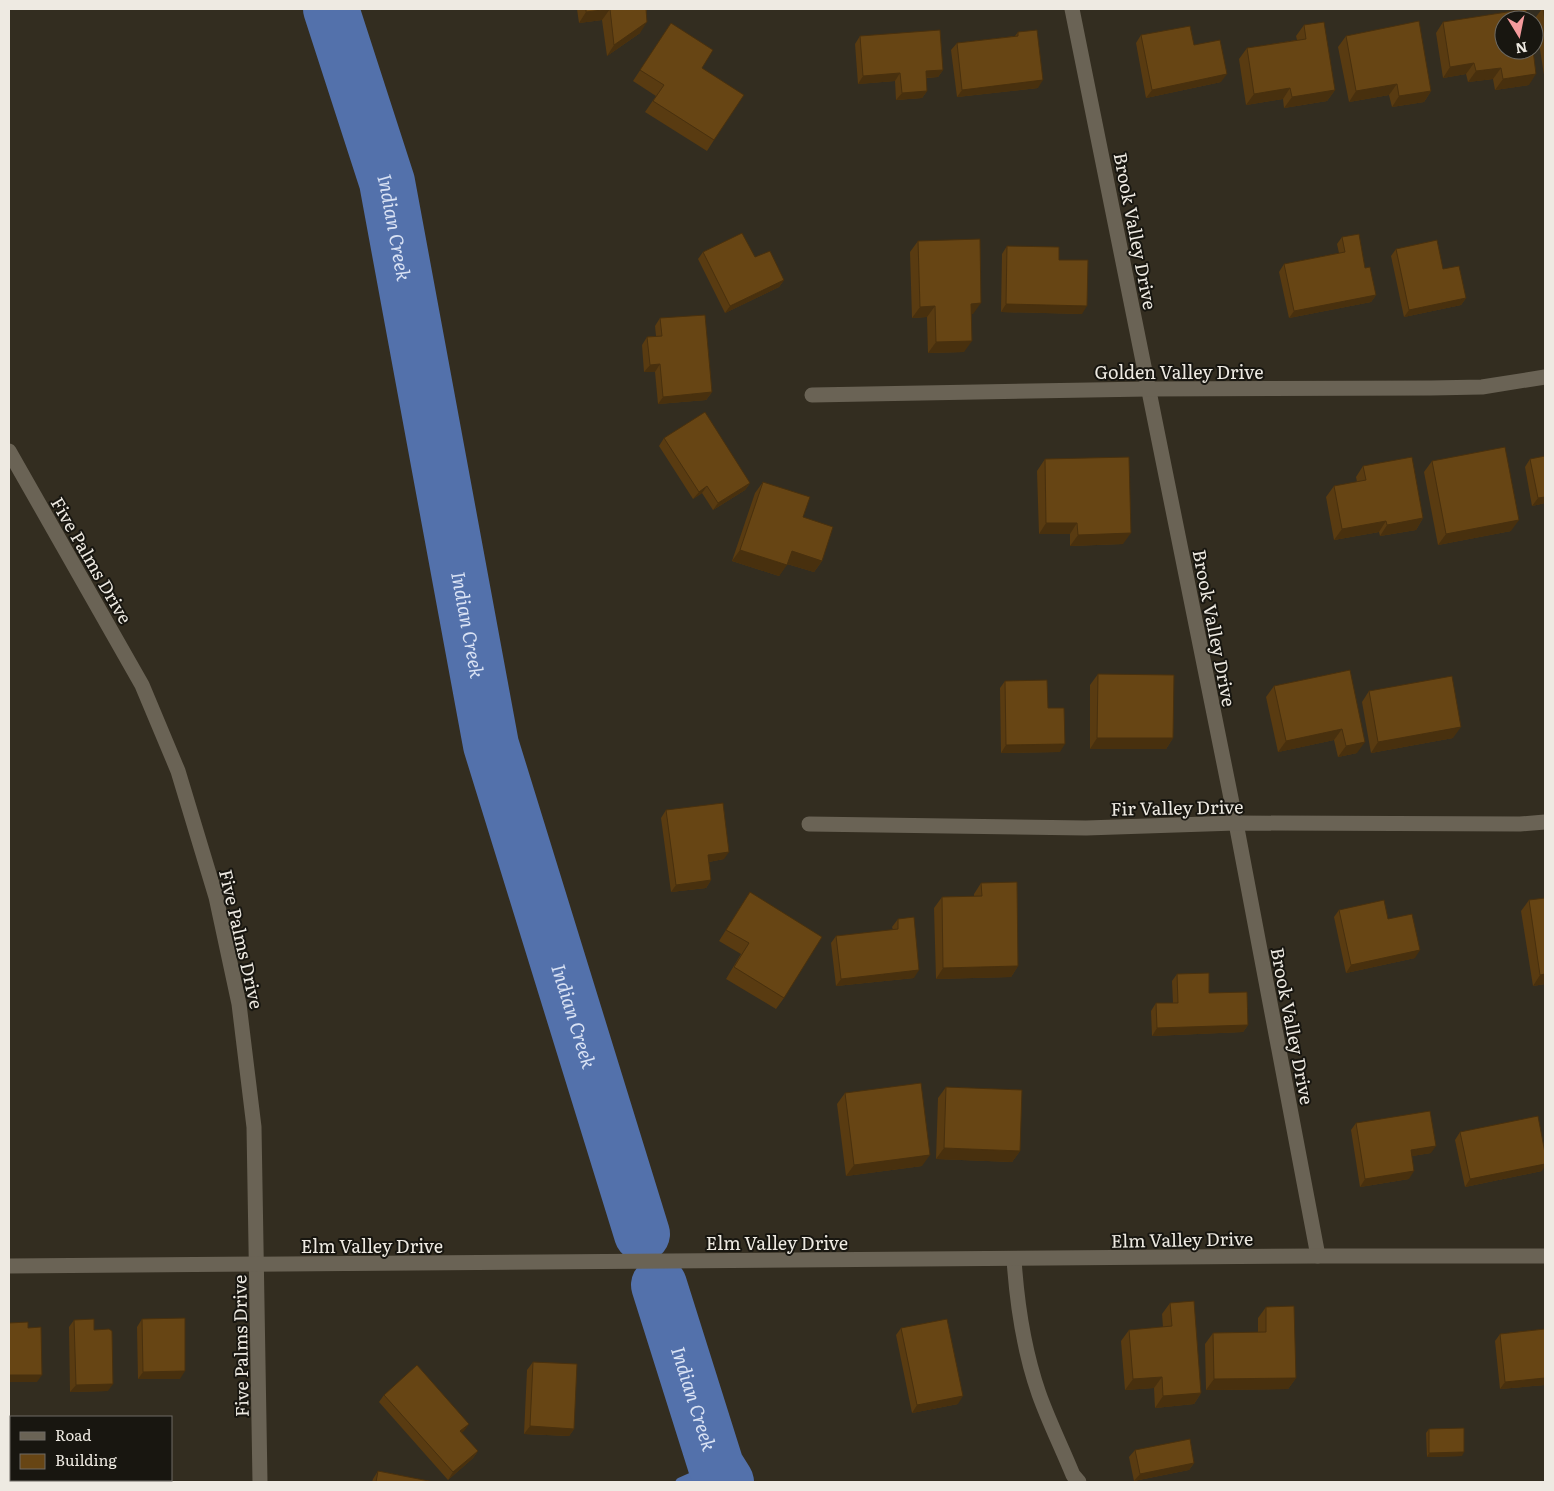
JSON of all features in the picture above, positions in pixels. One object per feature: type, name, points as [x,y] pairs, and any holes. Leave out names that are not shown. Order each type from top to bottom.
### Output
[{"type":"street","name":"Brook Valley Drive","points":[[1072,9],[1236,823],[1318,1256]]},
{"type":"street","name":"Golden Valley Drive","points":[[812,395],[1148,389],[1457,388],[1482,387],[1545,377]]},
{"type":"street","name":"Five Palms Drive","points":[[9,451],[142,685],[181,780],[216,897],[239,1004],[254,1126],[260,1482]]},
{"type":"street","name":"Fir Valley Drive","points":[[809,824],[1086,828],[1236,823],[1520,824],[1545,822]]},
{"type":"street","name":"Elm Valley Drive","points":[[9,1266],[1545,1256]]},
{"type":"street","points":[[1014,1259],[1016,1294],[1026,1345],[1039,1394],[1073,1475],[1079,1482]]},
{"type":"building","points":[[586,9],[610,9],[586,12]]},
{"type":"building","points":[[610,9],[646,9],[647,22],[614,45]]},
{"type":"building","points":[[1494,14],[1494,60],[1534,60],[1536,74],[1503,79],[1501,68],[1476,71],[1474,63],[1450,67],[1443,22]]},
{"type":"building","points":[[1419,21],[1431,91],[1399,96],[1397,84],[1356,91],[1346,36]]},
{"type":"building","points":[[1324,22],[1335,90],[1292,97],[1290,88],[1254,94],[1247,48],[1306,39],[1304,25]]},
{"type":"building","points":[[671,23],[713,50],[702,68],[744,95],[714,140],[653,101],[664,85],[640,70]]},
{"type":"building","points":[[1190,26],[1194,45],[1220,40],[1227,74],[1152,90],[1141,35]]},
{"type":"building","points":[[940,30],[943,70],[926,71],[927,91],[902,93],[900,73],[863,76],[860,36]]},
{"type":"building","points":[[1037,30],[1043,80],[962,90],[957,43],[1018,36],[1018,32]]},
{"type":"building","points":[[742,233],[755,257],[770,251],[784,280],[730,306],[703,252]]},
{"type":"building","points":[[1359,234],[1365,268],[1370,267],[1376,295],[1294,311],[1284,264],[1345,252],[1342,237]]},
{"type":"building","points":[[980,239],[981,303],[971,304],[972,341],[936,342],[935,306],[920,307],[918,241]]},
{"type":"building","points":[[1437,240],[1443,269],[1459,266],[1466,298],[1409,310],[1396,249]]},
{"type":"building","points":[[1007,246],[1059,247],[1059,260],[1088,260],[1087,306],[1006,304]]},
{"type":"building","points":[[705,315],[712,392],[663,397],[660,364],[650,365],[647,337],[662,336],[660,318]]},
{"type":"building","points":[[705,412],[750,483],[718,503],[707,486],[699,492],[664,438]]},
{"type":"building","points":[[1505,447],[1519,520],[1446,534],[1432,461]]},
{"type":"building","points":[[1545,456],[1545,497],[1538,498],[1530,459]]},
{"type":"building","points":[[1129,457],[1131,533],[1078,535],[1077,523],[1046,523],[1045,459]]},
{"type":"building","points":[[1412,457],[1423,518],[1387,525],[1386,521],[1342,529],[1334,486],[1366,480],[1363,466]]},
{"type":"building","points":[[763,482],[810,497],[803,517],[833,527],[822,561],[792,551],[787,565],[740,550]]},
{"type":"building","points":[[1350,670],[1365,742],[1346,746],[1342,729],[1286,741],[1274,686]]},
{"type":"building","points":[[1098,674],[1174,675],[1173,738],[1097,738]]},
{"type":"building","points":[[1452,676],[1461,727],[1378,742],[1369,691]]},
{"type":"building","points":[[1047,680],[1048,708],[1064,708],[1065,744],[1006,745],[1005,681]]},
{"type":"building","points":[[723,803],[729,852],[708,855],[711,880],[676,885],[666,810]]},
{"type":"building","points":[[1017,882],[1018,966],[943,968],[942,897],[982,896],[981,883]]},
{"type":"building","points":[[750,892],[822,937],[784,998],[734,967],[749,943],[726,930]]},
{"type":"building","points":[[1545,898],[1545,974],[1540,975],[1529,900]]},
{"type":"building","points":[[1384,900],[1388,919],[1412,914],[1420,950],[1351,965],[1339,910]]},
{"type":"building","points":[[914,917],[919,970],[841,979],[836,936],[898,929],[898,919]]},
{"type":"building","points":[[1209,973],[1209,993],[1247,992],[1248,1025],[1157,1028],[1156,1003],[1178,1003],[1177,974]]},
{"type":"building","points":[[921,1083],[930,1155],[854,1165],[845,1093]]},
{"type":"building","points":[[946,1087],[1022,1090],[1020,1151],[944,1148]]},
{"type":"building","points":[[1430,1111],[1436,1146],[1411,1150],[1414,1171],[1365,1179],[1356,1123]]},
{"type":"building","points":[[1538,1116],[1545,1153],[1545,1164],[1470,1179],[1460,1132]]},
{"type":"building","points":[[1194,1301],[1201,1393],[1163,1396],[1162,1377],[1133,1379],[1129,1330],[1172,1326],[1170,1303]]},
{"type":"building","points":[[1294,1306],[1296,1378],[1214,1379],[1213,1333],[1266,1332],[1266,1307]]},
{"type":"building","points":[[185,1318],[185,1371],[143,1372],[142,1319]]},
{"type":"building","points":[[94,1319],[94,1330],[109,1329],[112,1331],[113,1384],[76,1385],[74,1320]]},
{"type":"building","points":[[947,1319],[963,1396],[917,1405],[901,1328]]},
{"type":"building","points":[[28,1322],[28,1328],[41,1327],[42,1375],[9,1375],[9,1323]]},
{"type":"building","points":[[1545,1329],[1545,1378],[1505,1382],[1500,1334]]},
{"type":"building","points":[[533,1362],[577,1364],[574,1429],[530,1426]]},
{"type":"building","points":[[417,1365],[469,1424],[460,1431],[478,1451],[453,1472],[384,1395]]},
{"type":"building","points":[[1464,1428],[1464,1452],[1429,1453],[1429,1429]]},
{"type":"building","points":[[1190,1439],[1194,1463],[1140,1474],[1135,1450]]},
{"type":"building","points":[[378,1471],[434,1482],[376,1482]]},
{"type":"waterway","name":"Indian Creek","points":[[331,9],[387,182],[491,745],[642,1234]]},
{"type":"waterway","name":"Indian Creek","points":[[659,1285],[716,1466],[726,1482]]},
{"type":"waterway","points":[[680,1482],[716,1466]]}]
